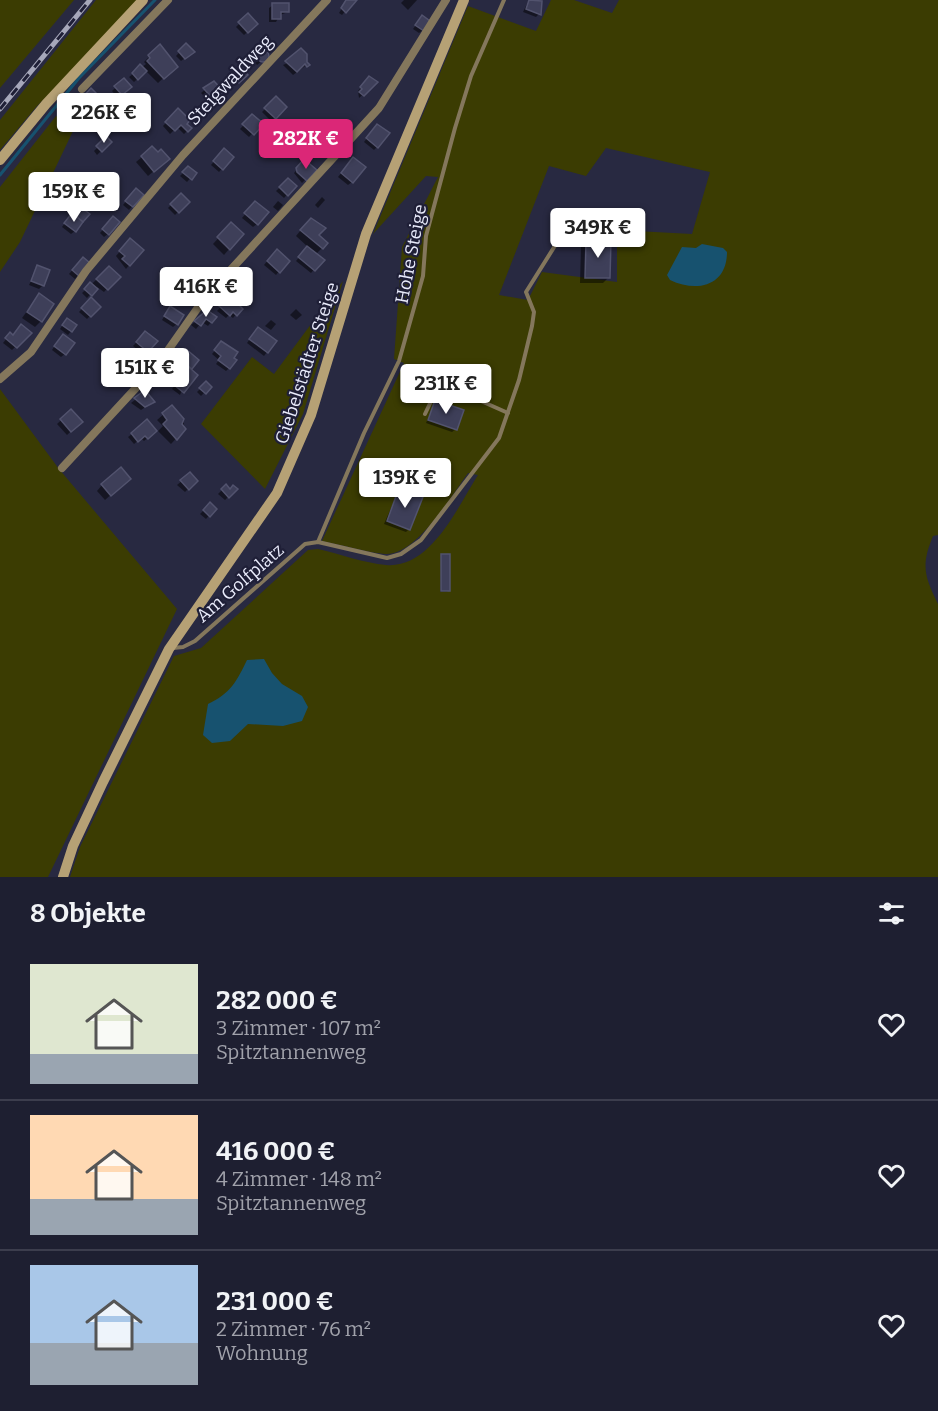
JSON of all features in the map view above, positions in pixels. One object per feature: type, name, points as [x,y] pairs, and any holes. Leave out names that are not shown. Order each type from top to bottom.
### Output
[{"type":"main road","points":[[0,160],[46,104],[143,0]]},
{"type":"main road","name":"Giebelstädter Steige","points":[[63,877],[74,846],[118,750],[169,649],[199,602],[277,493],[311,415],[366,234],[464,0]]},
{"type":"street","points":[[82,89],[168,0]]},
{"type":"street","name":"Steigwaldweg","points":[[0,379],[32,352],[86,271],[183,155],[327,0]]},
{"type":"street","points":[[62,468],[159,363],[204,299],[379,108],[446,0]]},
{"type":"lane","name":"Hohe Steige","points":[[318,542],[364,433],[399,361],[423,276],[426,236],[455,128],[471,76],[504,0]]},
{"type":"lane","points":[[318,542],[387,558],[401,554],[421,540],[499,438],[532,326],[534,312],[526,292],[573,217]]},
{"type":"lane","points":[[566,230],[604,232]]},
{"type":"lane","points":[[425,414],[433,397],[447,399],[463,393],[508,413]]},
{"type":"lane","name":"Am Golfplatz","points":[[169,649],[183,647],[195,641],[305,544],[318,542]]},
{"type":"shaded area","points":[[0,0],[74,0],[0,88]]},
{"type":"shaded area","points":[[96,0],[145,0],[37,106],[0,150],[0,120]]},
{"type":"shaded area","points":[[551,0],[574,0],[612,13],[619,0],[938,0],[938,535],[933,536],[927,555],[926,570],[938,604],[938,877],[70,877],[80,847],[174,656],[201,648],[308,550],[318,549],[386,565],[402,564],[417,557],[441,533],[478,475],[468,473],[443,509],[421,535],[397,552],[377,553],[322,541],[404,363],[394,359],[402,247],[438,177],[426,176],[373,234],[468,6],[536,31]],"holes":[[[606,148],[710,172],[692,234],[617,230],[617,282],[542,272],[528,300],[499,295],[549,166],[586,176]]]},
{"type":"shaded area","points":[[56,116],[74,129],[20,242],[0,272],[0,187]]},
{"type":"shaded area","points":[[343,281],[303,414],[265,489],[201,424],[252,357],[274,374]]},
{"type":"shaded area","points":[[0,389],[59,469],[177,609],[48,877],[0,877]]},
{"type":"water","points":[[702,244],[723,248],[727,252],[722,273],[709,284],[700,286],[680,284],[670,280],[667,275],[682,247],[696,248]]},
{"type":"water","points":[[264,659],[282,684],[302,696],[308,707],[302,721],[283,726],[248,724],[230,741],[212,743],[203,735],[208,704],[222,696],[232,686],[247,660]]},
{"type":"building","points":[[346,0],[357,0],[346,13],[341,8]]},
{"type":"building","points":[[529,0],[542,1],[541,15],[526,9]]},
{"type":"building","points":[[272,3],[289,3],[289,12],[281,12],[281,19],[272,19]]},
{"type":"building","points":[[248,13],[258,24],[248,33],[238,22]]},
{"type":"building","points":[[422,15],[430,21],[424,31],[415,25]]},
{"type":"building","points":[[186,43],[195,52],[185,59],[178,51]]},
{"type":"building","points":[[160,44],[178,67],[164,79],[147,61],[150,58],[148,55]]},
{"type":"building","points":[[301,48],[307,54],[307,62],[310,65],[307,67],[305,64],[297,72],[285,61]]},
{"type":"building","points":[[265,50],[269,56],[265,62],[261,62],[257,54]]},
{"type":"building","points":[[140,64],[147,71],[138,80],[132,73]]},
{"type":"building","points":[[241,66],[248,75],[239,83],[231,75]]},
{"type":"building","points":[[369,76],[378,82],[364,96],[359,92],[362,89],[360,87]]},
{"type":"building","points":[[124,78],[132,87],[122,95],[114,86]]},
{"type":"building","points":[[214,81],[224,92],[214,100],[203,88]]},
{"type":"building","points":[[91,88],[99,96],[83,112],[76,105]]},
{"type":"building","points":[[276,96],[287,107],[276,119],[264,108]]},
{"type":"building","points":[[108,98],[118,108],[106,121],[95,110]]},
{"type":"building","points":[[178,108],[190,120],[187,124],[192,128],[188,132],[181,125],[175,131],[165,122]]},
{"type":"building","points":[[252,114],[264,124],[254,135],[242,124]]},
{"type":"building","points":[[377,124],[390,133],[378,148],[366,138]]},
{"type":"building","points":[[106,136],[112,142],[102,152],[96,146]]},
{"type":"building","points":[[152,146],[158,152],[161,149],[170,159],[154,172],[141,156]]},
{"type":"building","points":[[224,148],[234,157],[223,170],[213,161]]},
{"type":"building","points":[[353,157],[366,167],[353,183],[341,173]]},
{"type":"building","points":[[304,159],[317,170],[307,181],[297,172],[296,168]]},
{"type":"building","points":[[188,166],[197,173],[192,180],[182,172]]},
{"type":"building","points":[[288,178],[297,186],[288,196],[279,187]]},
{"type":"building","points":[[102,183],[117,195],[107,207],[92,195]]},
{"type":"building","points":[[136,188],[144,195],[133,207],[125,201]]},
{"type":"building","points":[[181,193],[190,202],[179,213],[170,204]]},
{"type":"building","points":[[255,201],[269,212],[258,225],[244,213]]},
{"type":"building","points":[[78,205],[90,214],[83,222],[72,213]]},
{"type":"building","points":[[72,213],[83,222],[76,232],[64,223]]},
{"type":"building","points":[[113,216],[120,222],[109,235],[102,229]]},
{"type":"building","points":[[311,218],[326,228],[319,235],[328,243],[323,249],[300,230]]},
{"type":"building","points":[[231,222],[244,234],[230,250],[217,237]]},
{"type":"building","points":[[130,238],[144,250],[130,266],[122,259],[125,256],[119,251]]},
{"type":"building","points":[[586,240],[611,240],[610,278],[585,278]]},
{"type":"building","points":[[307,246],[325,260],[315,271],[298,257]]},
{"type":"building","points":[[277,249],[290,261],[280,273],[267,261]]},
{"type":"building","points":[[83,257],[90,263],[79,276],[72,270]]},
{"type":"building","points":[[37,265],[50,270],[44,286],[31,281]]},
{"type":"building","points":[[109,266],[121,277],[108,290],[96,279]]},
{"type":"building","points":[[90,282],[98,289],[92,296],[84,289]]},
{"type":"building","points":[[39,293],[54,304],[42,322],[27,312]]},
{"type":"building","points":[[229,295],[243,309],[237,316],[233,312],[230,316],[219,306]]},
{"type":"building","points":[[91,297],[101,307],[91,317],[81,308]]},
{"type":"building","points":[[170,306],[184,315],[178,325],[164,316]]},
{"type":"building","points":[[207,310],[217,317],[212,323],[206,319],[201,326],[194,321]]},
{"type":"building","points":[[67,318],[77,325],[72,332],[62,325]]},
{"type":"building","points":[[21,324],[32,333],[17,348],[5,338],[10,332],[13,335]]},
{"type":"building","points":[[258,327],[277,341],[268,353],[249,339]]},
{"type":"building","points":[[145,331],[158,341],[148,352],[136,342]]},
{"type":"building","points":[[63,334],[75,343],[66,355],[54,346]]},
{"type":"building","points":[[221,341],[238,352],[234,358],[237,360],[230,369],[218,360],[221,356],[214,350]]},
{"type":"building","points":[[186,349],[199,360],[192,369],[182,361],[185,358],[182,355]]},
{"type":"building","points":[[128,356],[136,363],[122,378],[115,371]]},
{"type":"building","points":[[184,363],[198,375],[184,393],[174,385],[181,376],[177,373]]},
{"type":"building","points":[[161,364],[172,372],[162,385],[151,377]]},
{"type":"building","points":[[206,381],[212,387],[206,394],[199,388]]},
{"type":"building","points":[[145,390],[155,402],[145,407],[134,398]]},
{"type":"building","points":[[435,400],[464,410],[457,430],[428,420]]},
{"type":"building","points":[[172,405],[184,419],[182,424],[186,429],[177,440],[163,424],[167,420],[162,413]]},
{"type":"building","points":[[71,409],[83,422],[71,432],[60,419]]},
{"type":"building","points":[[147,419],[157,431],[148,439],[145,436],[138,442],[131,433]]},
{"type":"building","points":[[121,467],[131,479],[111,496],[101,484]]},
{"type":"building","points":[[190,472],[198,481],[189,490],[180,480]]},
{"type":"building","points":[[226,484],[230,489],[233,485],[238,489],[229,498],[221,489]]},
{"type":"building","points":[[399,488],[423,497],[410,530],[387,521]]},
{"type":"building","points":[[210,502],[217,509],[210,517],[203,510]]},
{"type":"building","points":[[441,554],[450,554],[450,591],[441,591]]},
{"type":"waterway","points":[[0,175],[79,78],[155,0]]},
{"type":"railway","points":[[0,109],[90,0]]}]
